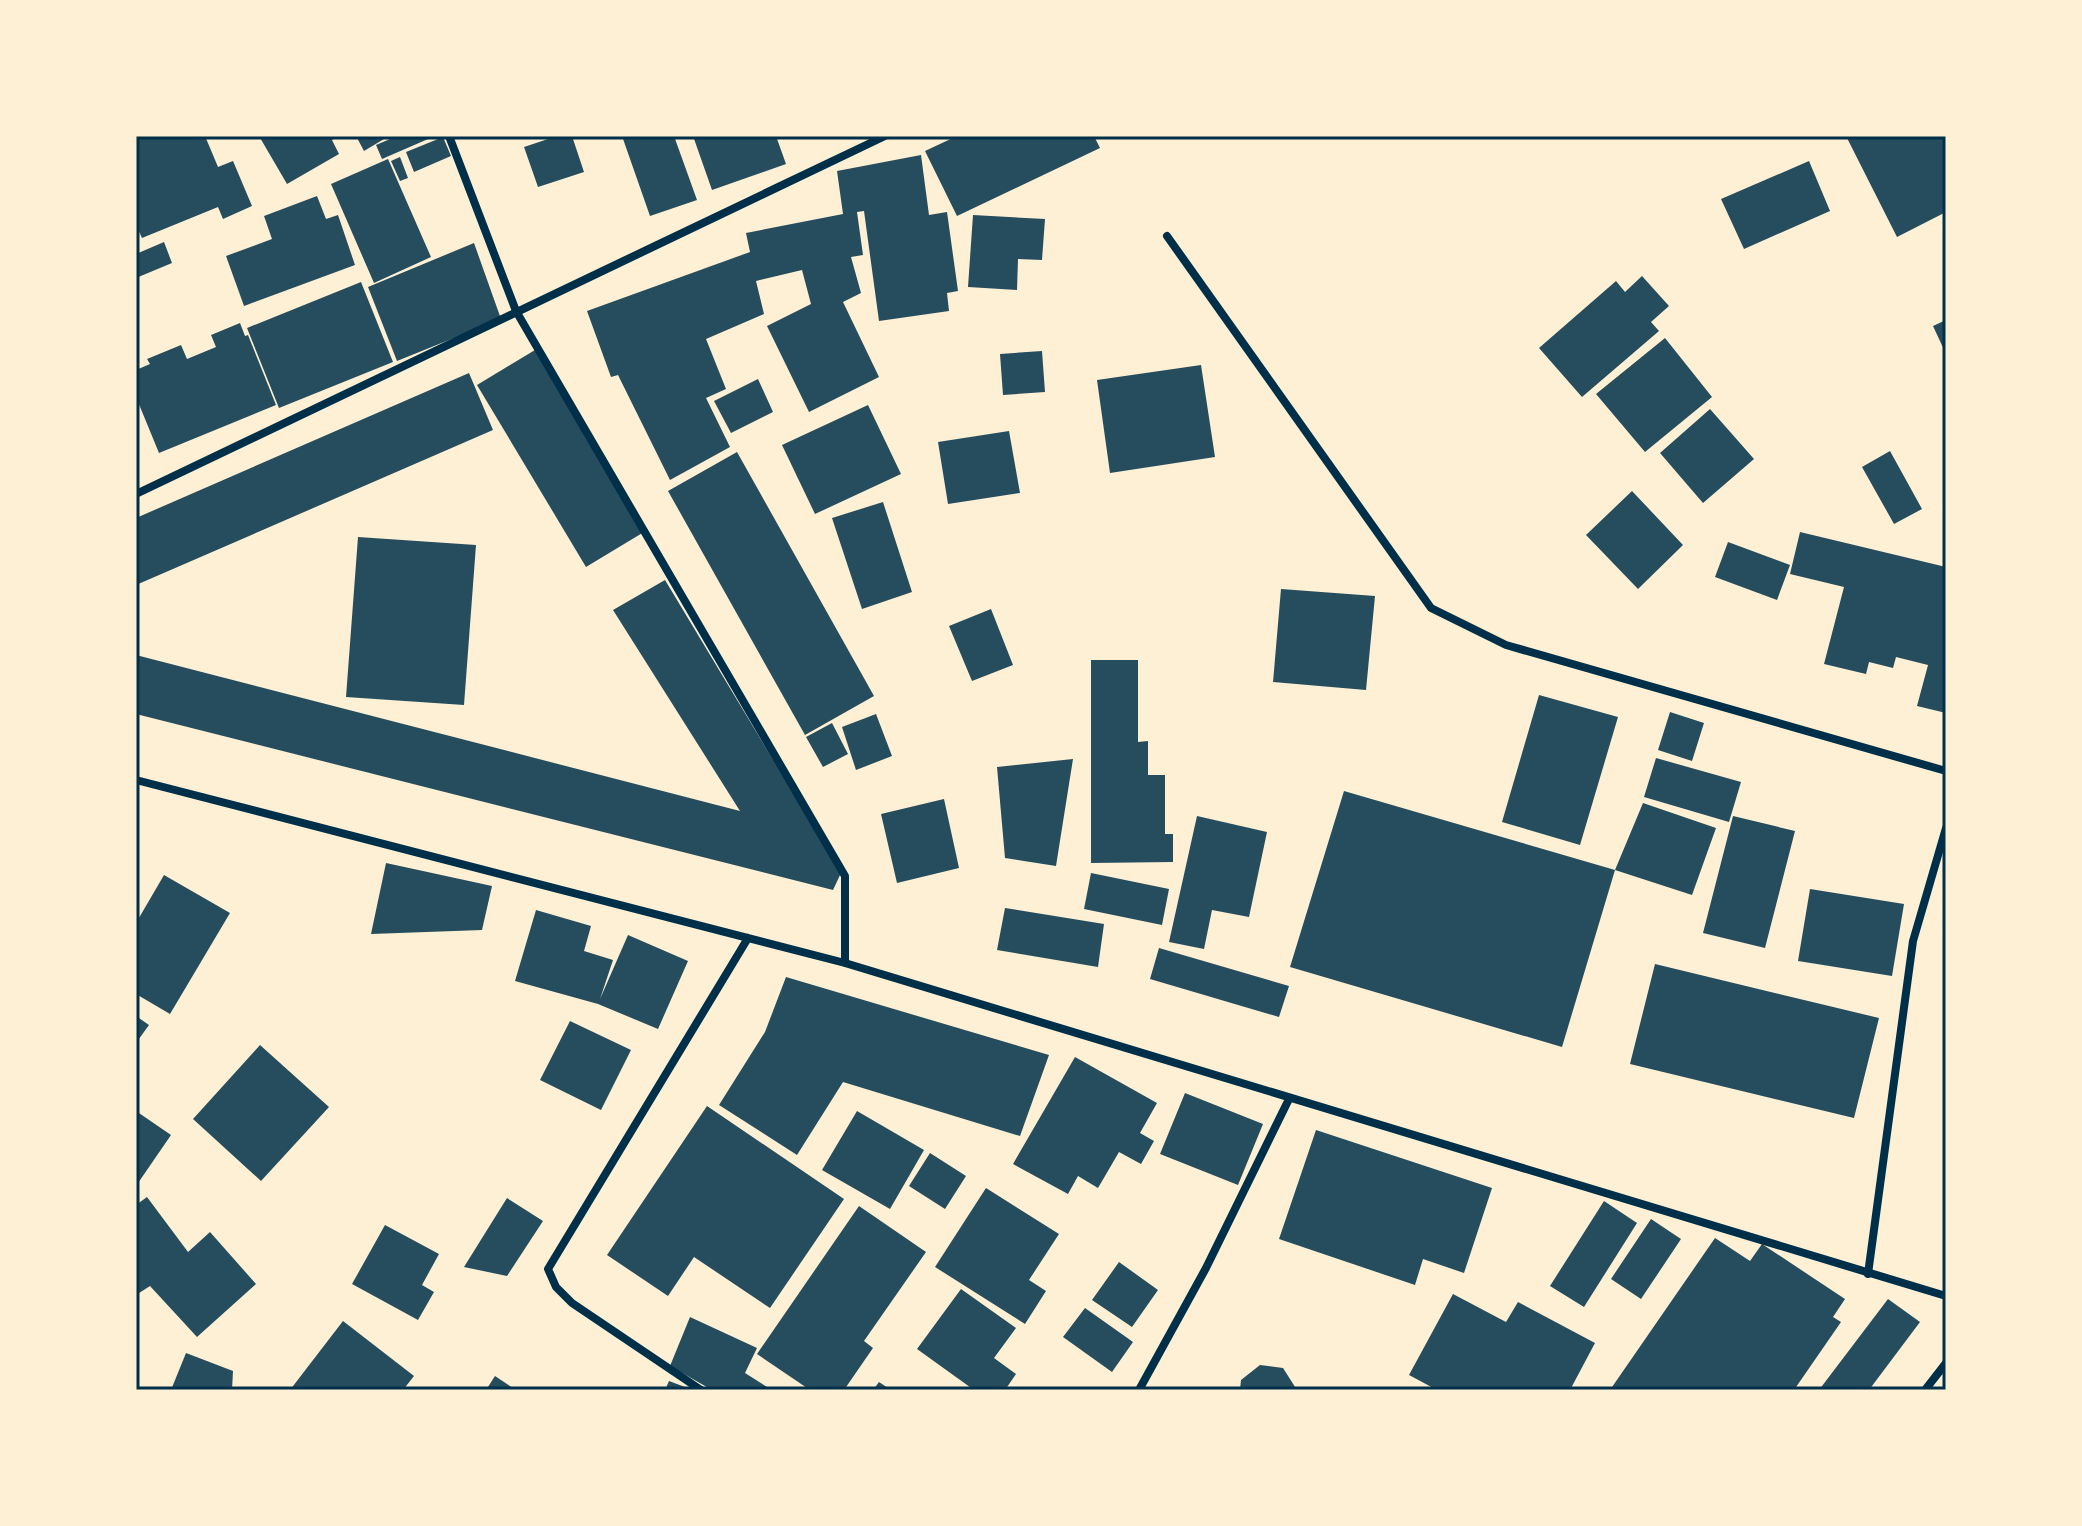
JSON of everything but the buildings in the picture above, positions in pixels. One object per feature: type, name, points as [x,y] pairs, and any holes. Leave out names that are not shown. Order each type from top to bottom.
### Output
[{"type":"street","points":[[449,136],[516,311],[845,876],[845,963]]},
{"type":"street","points":[[136,494],[885,136]]},
{"type":"street","points":[[1167,236],[1431,608],[1506,645],[1946,771]]},
{"type":"street","points":[[136,780],[845,963],[1946,1296]]},
{"type":"street","points":[[1868,1274],[1913,941],[1946,828]]},
{"type":"street","points":[[701,1390],[572,1303],[556,1287],[548,1269],[748,938]]},
{"type":"street","points":[[1139,1390],[1206,1268],[1289,1099]]},
{"type":"street","points":[[1925,1390],[1946,1363]]}]
